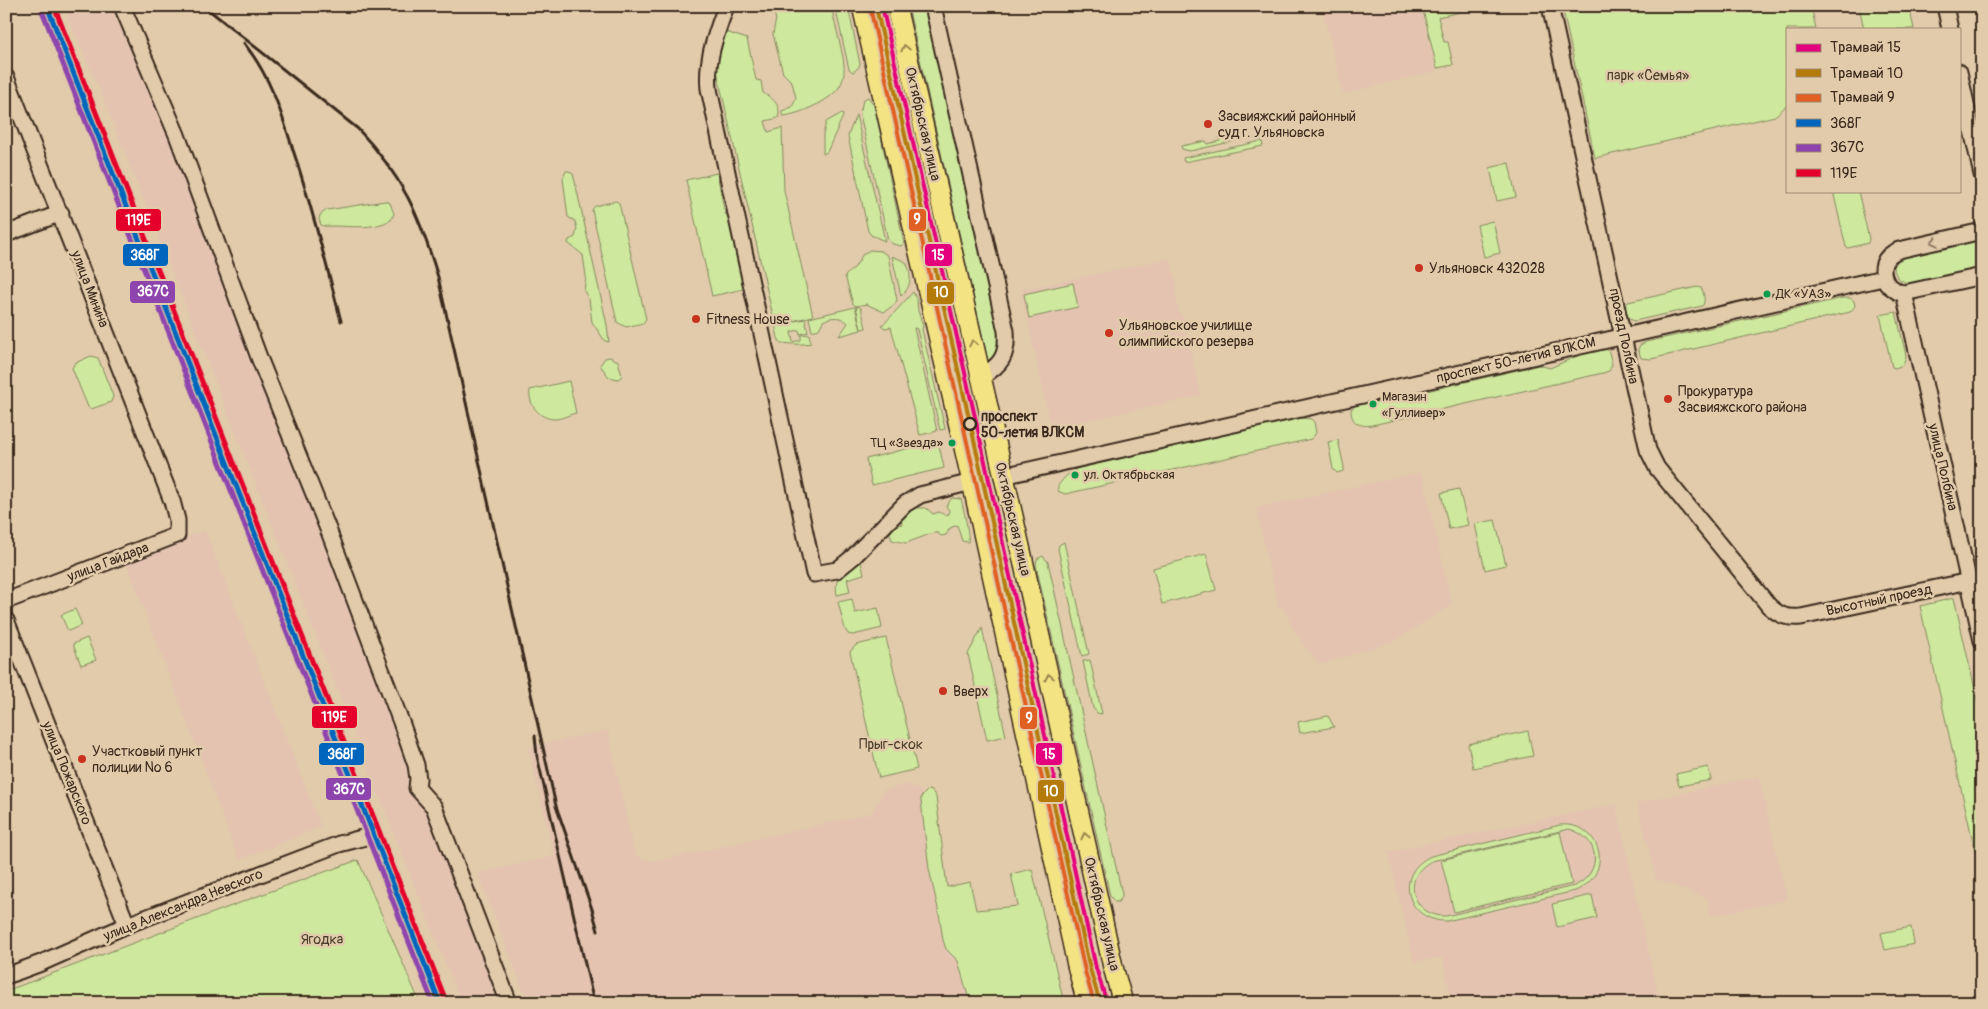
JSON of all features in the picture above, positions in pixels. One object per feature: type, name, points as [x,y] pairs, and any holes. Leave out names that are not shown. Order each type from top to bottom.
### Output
[{"type":"main road","points":[[862,6],[972,482],[1077,965],[1087,1003]]},
{"type":"main road","name":"Октябрьская улица","points":[[896,6],[1113,968],[1123,1003]]},
{"type":"main road","points":[[972,482],[1003,476]]},
{"type":"street","points":[[122,6],[177,136],[260,360],[328,529],[416,765],[417,788],[434,807],[509,1003]]},
{"type":"street","points":[[726,6],[710,54],[709,89],[814,574],[837,570],[853,557],[905,504],[920,496],[972,482]]},
{"type":"street","points":[[932,6],[1006,331],[1007,343],[1003,358],[995,368],[981,377]]},
{"type":"street","name":"проезд Полбина","points":[[1550,6],[1648,450],[1654,463],[1680,498],[1769,606],[1780,615],[1788,618]]},
{"type":"street","points":[[1945,6],[1950,28]]},
{"type":"street","points":[[1960,76],[1982,175]]},
{"type":"street","name":"улица Минина","points":[[6,77],[61,213],[172,501]]},
{"type":"street","points":[[6,234],[61,213]]},
{"type":"street","points":[[1982,232],[1892,253],[1887,257],[1882,268],[1883,278],[1891,289],[1904,293],[1982,276]]},
{"type":"street","name":"проспект 50-летия ВЛКСМ","points":[[1003,476],[1883,278]]},
{"type":"street","name":"улица Полбина","points":[[1904,293],[1982,641]]},
{"type":"street","name":"улица Гайдара","points":[[6,601],[177,535],[177,520],[172,501]]},
{"type":"street","name":"Высотный проезд","points":[[1788,618],[1801,617],[1969,581]]},
{"type":"street","name":"улица Пожарского","points":[[6,620],[127,925]]},
{"type":"street","name":"улица Александра Невского","points":[[6,976],[41,963],[127,925],[340,844],[362,838]]},
{"type":"shaded area","points":[[63,6],[110,6],[154,96],[511,1003],[461,1003],[104,100]]},
{"type":"shaded area","points":[[1322,6],[1421,6],[1436,71],[1343,94]]},
{"type":"shaded area","name":"Ульяновское училище олимпийского резерва","points":[[1170,258],[1177,284],[1175,293],[1179,312],[1183,317],[1201,396],[1051,428],[1021,290]]},
{"type":"shaded area","points":[[1422,472],[1452,605],[1394,641],[1319,665],[1292,628],[1283,606],[1278,607],[1256,508]]},
{"type":"shaded area","points":[[205,530],[321,827],[239,860],[126,562]]},
{"type":"shaded area","points":[[608,730],[633,849],[637,856],[643,859],[656,861],[872,813],[884,790],[907,784],[922,791],[969,1003],[528,1003],[478,873],[554,856],[528,747]]},
{"type":"shaded area","points":[[1759,776],[1787,900],[1711,916],[1707,898],[1656,879],[1637,803]]},
{"type":"shaded area","points":[[1616,804],[1660,1003],[1452,1003],[1442,957],[1414,962],[1388,852]]},
{"type":"green space","points":[[771,6],[831,6],[844,63],[843,78],[836,91],[820,103],[784,116],[782,111],[792,107],[796,98],[792,82],[783,73],[773,34],[776,19]]},
{"type":"green space","points":[[835,6],[848,6],[860,64],[853,72],[849,69]]},
{"type":"green space","points":[[908,6],[925,6],[1000,338],[998,352],[988,362]]},
{"type":"green space","points":[[1439,6],[1468,6],[1469,10],[1438,17],[1444,42],[1448,42],[1453,65],[1437,68],[1423,10]]},
{"type":"green space","name":"парк «Семья»","points":[[1562,6],[1811,6],[1816,28],[1786,28],[1786,106],[1775,116],[1595,158]]},
{"type":"green space","points":[[1859,6],[1909,6],[1914,28],[1864,28]]},
{"type":"green space","points":[[726,32],[747,39],[756,80],[761,81],[763,93],[770,97],[778,106],[778,118],[765,121],[768,132],[782,128],[784,191],[813,316],[780,324],[805,319],[808,332],[800,334],[799,330],[791,332],[793,342],[801,340],[801,335],[809,334],[811,343],[781,343],[778,338],[717,72],[718,56]]},
{"type":"green space","points":[[868,97],[874,105],[904,243],[901,246],[893,244],[888,240],[860,114],[863,100]]},
{"type":"green space","points":[[842,113],[843,116],[827,152],[823,154],[823,135],[826,122]]},
{"type":"green space","points":[[856,115],[885,241],[871,235],[868,231],[848,136]]},
{"type":"green space","points":[[1235,134],[1235,141],[1190,151],[1182,149],[1181,146],[1206,141],[1207,144],[1220,141],[1219,137]]},
{"type":"green space","points":[[1262,141],[1263,146],[1184,162],[1183,158]]},
{"type":"green space","points":[[1509,163],[1516,197],[1497,201],[1490,168]]},
{"type":"green space","points":[[566,171],[573,174],[607,325],[609,342],[605,341],[592,322],[589,299],[584,291],[586,276],[583,255],[568,243],[569,240],[575,237],[577,229],[575,221],[568,217],[563,178]]},
{"type":"green space","points":[[717,173],[725,214],[732,216],[748,288],[712,296],[686,180]]},
{"type":"green space","points":[[1833,192],[1858,192],[1869,239],[1868,243],[1846,247]]},
{"type":"green space","points":[[385,201],[390,203],[394,214],[391,220],[377,225],[362,227],[325,226],[321,225],[319,219],[320,215],[327,210]]},
{"type":"green space","points":[[616,201],[619,203],[646,319],[643,323],[626,327],[617,322],[592,210],[595,206]]},
{"type":"green space","points":[[1493,221],[1500,253],[1484,257],[1477,225]]},
{"type":"green space","points":[[1982,238],[1982,268],[1910,283],[1901,280],[1896,274],[1894,267],[1900,257]]},
{"type":"green space","points":[[870,250],[881,251],[888,256],[897,300],[895,304],[884,312],[866,304],[856,306],[853,304],[845,276],[855,267],[863,254]]},
{"type":"green space","points":[[892,256],[906,262],[909,272],[909,285],[901,296]]},
{"type":"green space","points":[[1073,283],[1078,307],[1029,318],[1024,294]]},
{"type":"green space","points":[[1697,287],[1701,288],[1704,295],[1702,306],[1634,321],[1628,318],[1625,307],[1628,302]]},
{"type":"green space","points":[[913,292],[917,300],[918,311],[923,325],[922,330],[945,429],[940,430],[917,329],[914,328],[937,431],[920,435],[891,327],[885,328],[881,325]]},
{"type":"green space","points":[[1850,298],[1854,301],[1855,306],[1850,312],[1651,359],[1641,358],[1638,349],[1640,345],[1646,342]]},
{"type":"green space","points":[[856,306],[861,308],[866,328],[861,329]]},
{"type":"green space","points":[[855,307],[861,330],[839,336],[848,323],[842,319],[830,318],[823,321],[819,329],[812,331],[809,318]]},
{"type":"green space","points":[[1896,312],[1906,356],[1903,365],[1895,368],[1892,367],[1880,315]]},
{"type":"green space","points":[[1604,347],[1609,352],[1612,365],[1609,371],[1603,373],[1372,425],[1360,425],[1354,421],[1351,414],[1351,410],[1356,404],[1383,401],[1539,365],[1550,368],[1586,352]]},
{"type":"green space","points":[[91,356],[98,358],[113,396],[111,402],[91,409],[88,407],[72,368],[75,363]]},
{"type":"green space","points":[[610,357],[618,361],[622,376],[618,379],[609,377],[600,365],[605,358]]},
{"type":"green space","points":[[569,381],[576,413],[555,419],[544,416],[536,410],[531,400],[530,390]]},
{"type":"green space","points":[[1301,418],[1311,419],[1314,422],[1316,433],[1311,439],[1065,494],[1058,491],[1058,486],[1065,477],[1081,467]]},
{"type":"green space","points":[[1338,440],[1344,467],[1343,471],[1337,473],[1333,469],[1328,442]]},
{"type":"green space","points":[[938,441],[944,468],[872,485],[866,459]]},
{"type":"green space","points":[[1459,489],[1468,525],[1449,529],[1441,493]]},
{"type":"green space","points":[[952,498],[961,499],[968,542],[962,541],[957,525],[950,528],[946,535],[941,536],[938,533],[933,533],[906,543],[892,540],[890,533],[895,526],[902,524],[901,518],[909,508],[926,508],[933,514],[939,512],[945,515],[949,514],[946,506]]},
{"type":"green space","points":[[1495,520],[1506,565],[1485,570],[1475,524]]},
{"type":"green space","points":[[1064,542],[1089,654],[1082,656],[1058,549],[1059,545]]},
{"type":"green space","points":[[1206,554],[1216,590],[1162,604],[1153,568]]},
{"type":"green space","points":[[1043,556],[1048,562],[1122,894],[1118,902],[1115,902],[1110,896],[1036,565],[1037,559]]},
{"type":"green space","points":[[860,557],[864,574],[847,579],[850,592],[837,595],[836,588],[839,577]]},
{"type":"green space","points":[[1954,598],[1982,720],[1982,882],[1920,606]]},
{"type":"green space","points":[[852,599],[855,613],[878,608],[882,628],[853,635],[848,634],[838,602]]},
{"type":"green space","points":[[75,609],[82,625],[68,631],[61,615]]},
{"type":"green space","points":[[982,628],[1006,736],[987,740],[968,654]]},
{"type":"green space","points":[[87,638],[96,660],[81,665],[73,644]]},
{"type":"green space","name":"Прыг-скок","points":[[886,638],[917,769],[879,778],[850,652],[856,645]]},
{"type":"green space","points":[[1090,660],[1102,714],[1097,713],[1093,708],[1083,661]]},
{"type":"green space","points":[[1328,716],[1334,727],[1300,733],[1298,722]]},
{"type":"green space","points":[[1528,731],[1533,756],[1473,768],[1468,744]]},
{"type":"green space","points":[[1708,767],[1711,780],[1679,786],[1676,774]]},
{"type":"green space","points":[[928,790],[932,791],[936,797],[947,887],[970,882],[976,910],[1018,906],[1011,874],[1032,869],[1064,1003],[970,1003],[958,961],[946,949],[943,940],[929,869],[921,801],[921,797]]},
{"type":"green space","points":[[1560,825],[1574,826],[1585,831],[1594,840],[1598,850],[1599,862],[1596,873],[1588,883],[1575,891],[1447,921],[1433,919],[1422,914],[1414,905],[1409,895],[1412,873],[1419,864],[1431,856]],"holes":[[[1569,829],[1587,839],[1592,847],[1594,864],[1584,880],[1574,886],[1446,916],[1434,915],[1425,910],[1418,903],[1414,894],[1413,885],[1416,876],[1422,868],[1432,861]]]},
{"type":"green space","points":[[1560,832],[1572,884],[1454,912],[1441,860]]},
{"type":"green space","name":"Ягодка","points":[[358,860],[420,1003],[6,1003],[6,991]]},
{"type":"green space","points":[[1592,895],[1597,918],[1557,927],[1552,904]]},
{"type":"green space","points":[[1911,927],[1914,944],[1885,950],[1881,933]]},
{"type":"railway","points":[[204,6],[358,129],[398,180],[416,215],[438,277],[556,806],[598,931]]},
{"type":"railway","points":[[244,43],[268,81],[284,121],[313,214],[341,321]]},
{"type":"railway","points":[[535,736],[537,756],[594,1003]]},
{"type":"tram line","name":"15","points":[[882,6],[980,439],[1096,968],[1107,1003]]},
{"type":"tram line","name":"9","points":[[870,7],[1085,971],[1094,1003]]},
{"type":"tram line","name":"10","points":[[876,7],[974,440],[1090,969],[1100,1003]]},
{"type":"transit line","name":"368Г","points":[[47,6],[440,1003]]},
{"type":"transit line","name":"119Е","points":[[54,6],[446,1001]]},
{"type":"transit line","name":"367С","points":[[41,8],[433,1003]]},
{"type":"place","name":"Засвияжский районный суд г. Ульяновска","points":[[1208,124]]},
{"type":"place","name":"Ульяновск 432028","points":[[1419,268]]},
{"type":"place","name":"ДК «УАЗ»","points":[[1767,294]]},
{"type":"place","name":"Fitness House","points":[[696,319]]},
{"type":"place","name":"Ульяновское училище олимпийского резерва","points":[[1109,333]]},
{"type":"place","name":"Прокуратура Засвияжского района","points":[[1668,399]]},
{"type":"place","name":"Магазин «Гулливер»","points":[[1373,404]]},
{"type":"place","name":"проспект 50-летия ВЛКСМ","points":[[970,424]]},
{"type":"place","name":"ТЦ «Звезда»","points":[[952,443]]},
{"type":"place","name":"ул. Октябрьская","points":[[1075,475]]},
{"type":"place","name":"Вверх","points":[[943,691]]},
{"type":"place","name":"Участковый пункт полиции № 6","points":[[82,759]]}]
